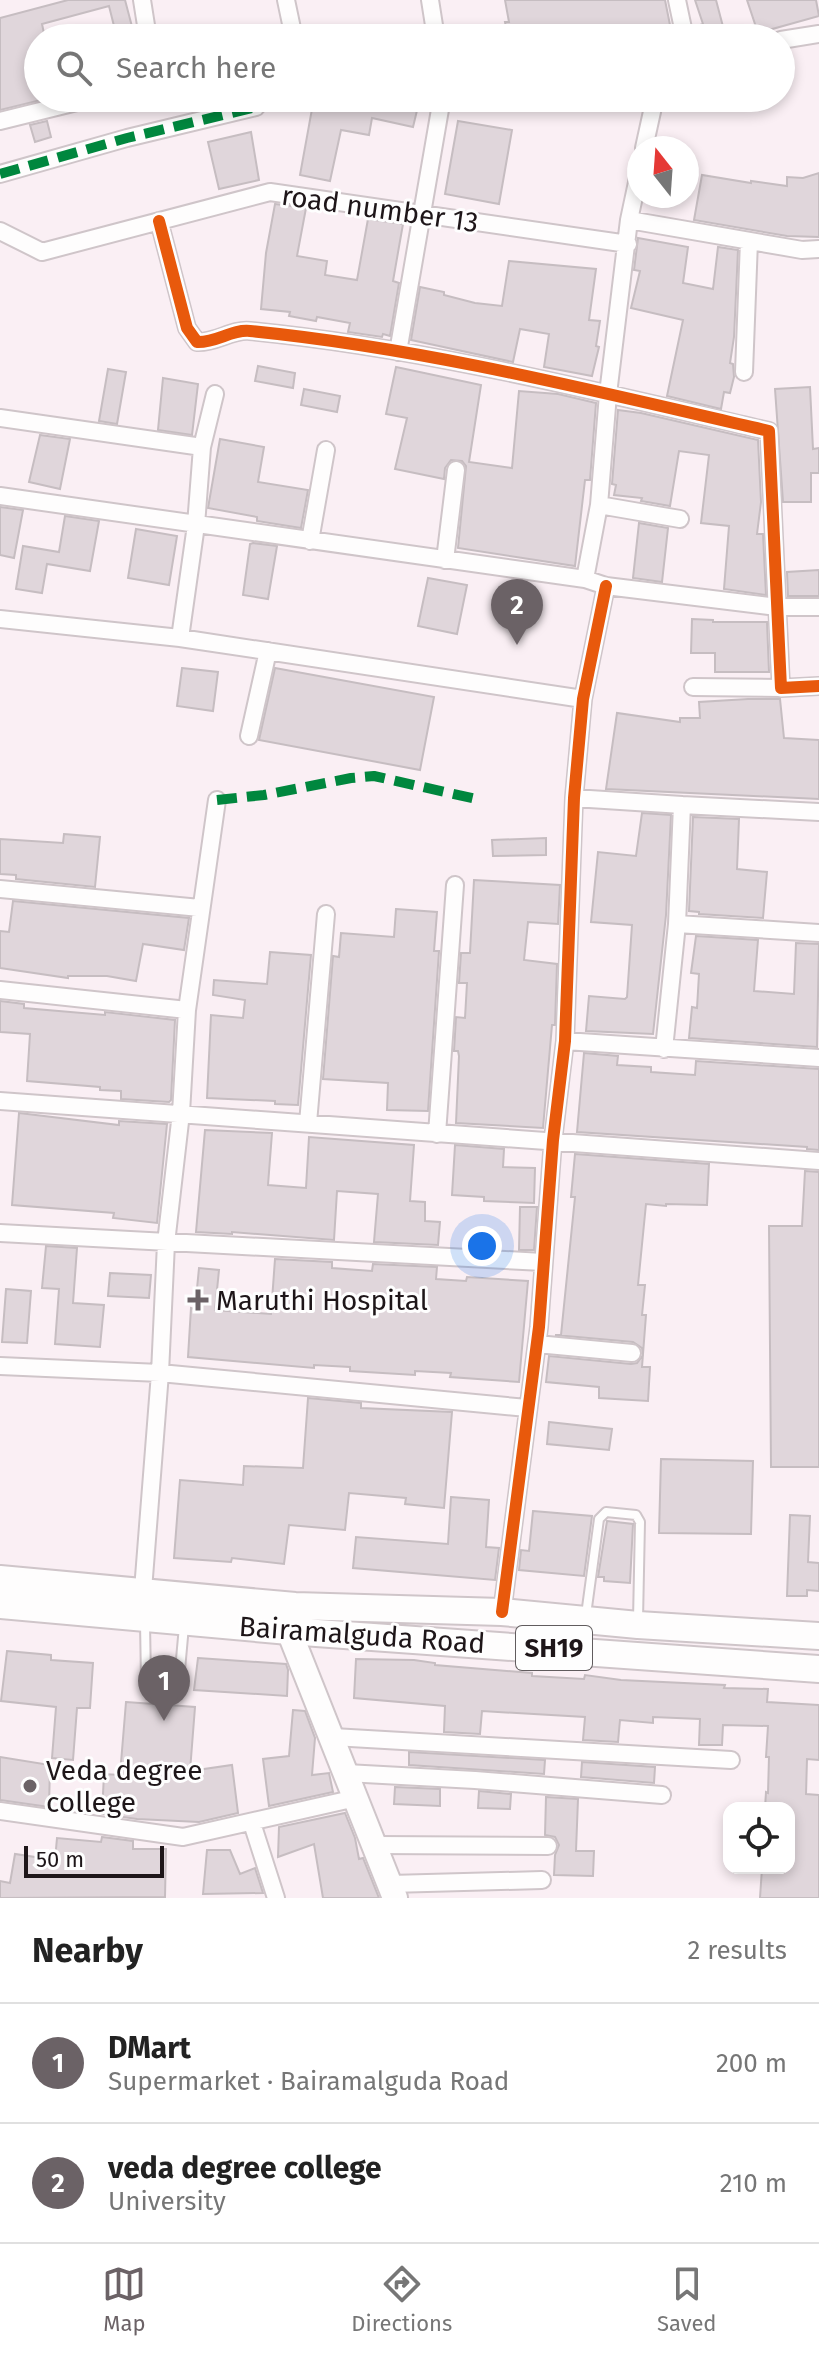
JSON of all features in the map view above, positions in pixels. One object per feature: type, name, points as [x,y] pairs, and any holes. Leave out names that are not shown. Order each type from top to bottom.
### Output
[{"type":"main road","name":"Bairamalguda Road","points":[[0,1579],[143,1590],[292,1619],[819,1669]]},
{"type":"main road","name":"Bairamalguda Road","points":[[0,1605],[184,1622],[502,1612],[638,1625],[819,1636]]},
{"type":"street","points":[[142,0],[146,24]]},
{"type":"street","points":[[286,0],[291,24]]},
{"type":"street","points":[[430,0],[434,24]]},
{"type":"street","points":[[677,0],[682,24]]},
{"type":"street","points":[[795,38],[819,34]]},
{"type":"street","points":[[0,121],[36,112]]},
{"type":"street","points":[[0,174],[127,138],[235,112]]},
{"type":"street","points":[[398,352],[440,112]]},
{"type":"street","points":[[647,136],[652,112]]},
{"type":"street","name":"road number 13","points":[[0,231],[42,252],[270,192],[628,244]]},
{"type":"street","points":[[585,579],[599,505],[608,394],[632,208]]},
{"type":"street","points":[[629,220],[802,250],[819,249]]},
{"type":"street","points":[[159,221],[187,328],[197,342],[208,342],[245,330],[398,352],[608,394],[769,431],[781,688]]},
{"type":"street","points":[[744,372],[749,241]]},
{"type":"street","points":[[180,638],[196,525],[202,447],[215,394]]},
{"type":"street","points":[[0,418],[202,447]]},
{"type":"street","points":[[310,541],[326,450]]},
{"type":"street","points":[[445,560],[456,470]]},
{"type":"street","points":[[0,496],[585,579],[606,586],[777,607],[819,607]]},
{"type":"street","points":[[599,505],[680,519]]},
{"type":"street","points":[[502,1612],[537,1344],[553,1140],[565,1041],[574,798],[583,699],[606,586]]},
{"type":"street","points":[[0,619],[180,638],[583,699]]},
{"type":"street","points":[[249,736],[268,651]]},
{"type":"street","points":[[693,687],[819,686]]},
{"type":"street","points":[[574,798],[819,812]]},
{"type":"street","points":[[143,1590],[160,1373],[166,1243],[181,1113],[187,1010],[217,800]]},
{"type":"street","points":[[664,1049],[677,924],[682,805]]},
{"type":"street","points":[[437,1134],[455,885]]},
{"type":"street","points":[[0,889],[200,908]]},
{"type":"street","points":[[308,1123],[326,914]]},
{"type":"street","points":[[677,924],[819,933]]},
{"type":"street","points":[[0,990],[187,1010]]},
{"type":"street","points":[[565,1041],[819,1058]]},
{"type":"street","points":[[0,1101],[819,1161]]},
{"type":"street","points":[[0,1233],[543,1262]]},
{"type":"street","points":[[537,1344],[632,1353]]},
{"type":"street","points":[[0,1366],[160,1373],[527,1408]]},
{"type":"street","points":[[292,1619],[346,1773],[392,1891],[542,1880]]},
{"type":"street","points":[[333,1737],[731,1760]]},
{"type":"street","points":[[346,1773],[662,1795]]},
{"type":"street","points":[[0,1811],[183,1837],[356,1798]]},
{"type":"street","points":[[252,1823],[276,1898]]},
{"type":"street","points":[[376,1845],[548,1846]]},
{"type":"lane","points":[[585,1619],[599,1519],[606,1512],[636,1515],[640,1522],[638,1625]]},
{"type":"lane","points":[[145,1618],[146,1680],[148,1684],[174,1687],[179,1681],[184,1622]]},
{"type":"building","points":[[68,0],[125,0],[131,24],[114,24],[109,6],[42,24],[24,24],[24,104],[0,110],[0,18]]},
{"type":"building","points":[[505,0],[665,0],[670,24],[505,24],[509,22]]},
{"type":"building","points":[[695,0],[716,0],[722,24],[703,24]]},
{"type":"building","points":[[747,0],[816,0],[819,16],[790,24],[755,24]]},
{"type":"building","points":[[311,112],[417,112],[413,127],[372,118],[369,135],[341,130],[330,181],[300,175]]},
{"type":"building","points":[[47,121],[51,137],[35,142],[30,125]]},
{"type":"building","points":[[458,121],[512,130],[499,204],[445,194]]},
{"type":"building","points":[[251,132],[259,180],[219,189],[208,142]]},
{"type":"building","points":[[819,173],[819,237],[787,236],[694,220],[696,208],[699,208],[702,175],[787,186],[787,177],[803,178]]},
{"type":"building","points":[[275,204],[306,208],[297,256],[327,261],[325,275],[357,280],[368,219],[403,224],[393,281],[399,283],[390,336],[348,332],[350,323],[317,317],[316,321],[289,316],[290,312],[261,309],[266,253]]},
{"type":"building","points":[[638,238],[688,247],[683,283],[713,289],[718,247],[738,250],[730,363],[733,364],[734,377],[730,393],[724,392],[721,409],[667,396],[683,320],[631,308],[640,271],[634,270]]},
{"type":"building","points":[[509,261],[596,269],[589,320],[600,321],[596,346],[599,347],[592,376],[544,367],[549,334],[520,329],[513,362],[411,340],[420,287],[475,303],[502,306]]},
{"type":"building","points":[[258,366],[295,373],[293,388],[255,381]]},
{"type":"building","points":[[396,367],[481,385],[469,462],[512,468],[519,391],[558,394],[596,403],[590,480],[585,480],[575,566],[458,548],[466,466],[462,461],[451,460],[445,468],[444,479],[395,469],[407,418],[386,414]]},
{"type":"building","points":[[108,369],[126,372],[117,424],[99,421]]},
{"type":"building","points":[[163,378],[198,384],[192,435],[158,430]]},
{"type":"building","points":[[810,387],[813,449],[819,448],[819,473],[811,473],[811,502],[783,502],[775,389]]},
{"type":"building","points":[[304,389],[340,396],[337,412],[301,405]]},
{"type":"building","points":[[618,410],[758,440],[761,502],[757,534],[763,534],[766,595],[724,589],[729,526],[701,523],[709,455],[679,451],[670,506],[641,501],[642,498],[614,495],[616,485],[612,484]]},
{"type":"building","points":[[40,435],[70,439],[60,489],[29,482]]},
{"type":"building","points":[[220,439],[264,447],[258,482],[308,490],[301,528],[257,521],[257,517],[208,508]]},
{"type":"building","points":[[0,507],[23,510],[14,558],[0,555]]},
{"type":"building","points":[[65,516],[99,521],[90,571],[47,564],[42,593],[16,589],[23,546],[59,552]]},
{"type":"building","points":[[639,523],[668,528],[662,582],[633,578]]},
{"type":"building","points":[[136,529],[177,536],[169,585],[128,578]]},
{"type":"building","points":[[250,544],[277,546],[268,599],[243,595]]},
{"type":"building","points":[[819,570],[819,596],[788,596],[787,572]]},
{"type":"building","points":[[428,578],[467,585],[457,634],[418,626]]},
{"type":"building","points":[[692,619],[767,622],[769,672],[715,672],[715,653],[691,653]]},
{"type":"building","points":[[182,668],[218,672],[213,711],[177,706]]},
{"type":"building","points":[[275,668],[434,697],[420,770],[259,740]]},
{"type":"building","points":[[780,699],[784,738],[819,740],[819,799],[606,789],[617,713],[680,722],[680,718],[700,718],[699,702]]},
{"type":"building","points":[[642,813],[671,815],[666,915],[653,1034],[586,1031],[589,996],[627,997],[632,925],[591,922],[598,852],[636,856]]},
{"type":"building","points":[[693,817],[739,819],[737,869],[767,872],[763,918],[689,911]]},
{"type":"building","points":[[64,834],[100,837],[95,887],[16,879],[16,875],[0,874],[0,839],[63,843]]},
{"type":"building","points":[[546,838],[546,855],[493,856],[492,840]]},
{"type":"building","points":[[474,880],[560,885],[558,924],[528,922],[524,960],[557,964],[555,1025],[552,1025],[543,1128],[456,1123],[459,1056],[458,1051],[454,1051],[456,1017],[465,1018],[467,983],[459,983],[461,953],[470,953]]},
{"type":"building","points":[[13,901],[189,918],[184,950],[143,944],[136,981],[107,976],[68,978],[0,968],[0,931],[9,932]]},
{"type":"building","points":[[396,909],[437,912],[434,951],[439,951],[428,1111],[387,1110],[388,1083],[323,1079],[333,956],[339,957],[341,933],[394,937]]},
{"type":"building","points":[[696,936],[758,940],[754,991],[794,994],[796,943],[819,944],[817,1047],[689,1038],[692,1007],[697,1008],[699,974],[691,973]]},
{"type":"building","points":[[270,952],[311,955],[298,1105],[207,1098],[211,1015],[243,1018],[245,1000],[213,995],[214,980],[267,984]]},
{"type":"building","points":[[0,1001],[24,1004],[24,1008],[105,1015],[105,1012],[175,1020],[171,1100],[121,1099],[121,1091],[27,1081],[30,1034],[0,1032]]},
{"type":"building","points":[[584,1053],[618,1056],[617,1065],[651,1067],[651,1072],[695,1075],[696,1061],[819,1069],[819,1150],[577,1132]]},
{"type":"building","points":[[19,1113],[119,1125],[119,1121],[167,1124],[157,1223],[113,1218],[114,1213],[12,1205]]},
{"type":"building","points":[[205,1130],[272,1133],[268,1185],[306,1188],[309,1137],[414,1145],[410,1201],[425,1202],[425,1221],[440,1222],[438,1245],[374,1242],[378,1194],[337,1191],[334,1240],[196,1232]]},
{"type":"building","points":[[455,1145],[504,1149],[503,1167],[535,1168],[534,1203],[484,1201],[484,1197],[452,1195]]},
{"type":"building","points":[[575,1154],[709,1164],[707,1205],[646,1204],[638,1285],[645,1285],[643,1355],[642,1348],[633,1342],[555,1335],[561,1335],[575,1197],[571,1197]]},
{"type":"building","points":[[805,1171],[819,1172],[819,1467],[771,1467],[769,1226],[802,1226]]},
{"type":"building","points":[[520,1207],[537,1207],[534,1250],[519,1250]]},
{"type":"building","points":[[46,1246],[77,1248],[73,1303],[104,1305],[100,1347],[55,1344],[59,1289],[42,1288]]},
{"type":"building","points":[[275,1259],[332,1262],[332,1268],[372,1271],[373,1264],[437,1267],[436,1279],[466,1281],[467,1277],[528,1281],[519,1382],[450,1377],[451,1373],[415,1371],[415,1375],[350,1371],[350,1367],[314,1365],[314,1368],[188,1357],[191,1308],[195,1309],[199,1268],[219,1270],[215,1310],[271,1314]]},
{"type":"building","points":[[110,1273],[151,1275],[149,1298],[108,1296]]},
{"type":"building","points":[[6,1289],[31,1291],[27,1343],[2,1342]]},
{"type":"building","points":[[643,1355],[642,1367],[650,1367],[648,1401],[599,1398],[599,1387],[546,1382],[549,1356],[631,1364],[637,1363]]},
{"type":"building","points":[[308,1398],[361,1403],[361,1408],[452,1412],[444,1508],[405,1504],[406,1498],[349,1493],[345,1530],[289,1525],[284,1564],[232,1558],[231,1562],[174,1558],[180,1480],[243,1485],[244,1466],[303,1468]]},
{"type":"building","points":[[549,1422],[612,1429],[609,1450],[547,1444]]},
{"type":"building","points":[[661,1459],[753,1461],[751,1534],[659,1533]]},
{"type":"building","points":[[451,1497],[489,1500],[486,1547],[499,1548],[495,1580],[353,1568],[356,1537],[448,1544]]},
{"type":"building","points":[[533,1511],[592,1516],[584,1576],[519,1570],[521,1550],[529,1551]]},
{"type":"building","points":[[790,1515],[810,1516],[808,1562],[819,1563],[819,1591],[807,1590],[807,1596],[787,1596]]},
{"type":"building","points":[[607,1521],[633,1524],[630,1583],[604,1581],[604,1577],[598,1577]]},
{"type":"building","points":[[7,1651],[51,1655],[51,1660],[93,1663],[90,1708],[77,1708],[73,1760],[52,1758],[56,1707],[1,1701]]},
{"type":"building","points":[[198,1658],[286,1664],[287,1696],[194,1690]]},
{"type":"building","points":[[356,1659],[414,1660],[435,1665],[532,1673],[532,1676],[584,1679],[585,1675],[768,1689],[767,1702],[819,1705],[819,1760],[807,1759],[806,1794],[819,1795],[819,1898],[760,1898],[762,1874],[795,1874],[795,1802],[765,1802],[768,1726],[723,1725],[722,1745],[699,1745],[700,1719],[653,1717],[653,1723],[620,1720],[618,1742],[583,1740],[585,1717],[482,1711],[480,1734],[444,1732],[445,1706],[354,1698]]},
{"type":"building","points":[[126,1702],[195,1707],[190,1771],[232,1765],[238,1813],[199,1822],[102,1814],[104,1774],[120,1775]]},
{"type":"building","points":[[293,1710],[305,1711],[315,1738],[312,1775],[329,1773],[333,1792],[269,1806],[263,1759],[289,1756]]},
{"type":"building","points":[[409,1752],[545,1760],[544,1774],[409,1765]]},
{"type":"building","points":[[0,1757],[50,1765],[49,1807],[0,1800]]},
{"type":"building","points":[[582,1762],[655,1767],[654,1783],[581,1777]]},
{"type":"building","points":[[395,1787],[440,1789],[440,1806],[394,1804]]},
{"type":"building","points":[[479,1791],[511,1794],[510,1809],[478,1808]]},
{"type":"building","points":[[546,1797],[578,1799],[576,1851],[594,1851],[593,1876],[554,1875],[559,1845],[555,1837],[545,1835]]},
{"type":"building","points":[[345,1813],[359,1859],[363,1858],[379,1898],[323,1898],[314,1844],[278,1857],[279,1827]]},
{"type":"building","points":[[102,1837],[133,1841],[133,1849],[166,1849],[165,1897],[0,1898],[0,1881],[10,1883],[15,1854],[55,1860],[57,1838],[101,1842]]},
{"type":"building","points":[[207,1850],[230,1850],[240,1874],[255,1868],[263,1893],[203,1894]]},
{"type":"marked path","points":[[0,174],[127,138],[235,112]]},
{"type":"marked path","points":[[217,800],[374,776],[476,799]]},
{"type":"cycle path","points":[[159,221],[187,328],[197,342],[250,331],[381,348],[511,373],[769,431],[781,688],[819,686]]},
{"type":"cycle path","points":[[502,1612],[539,1327],[553,1140],[565,1041],[574,798],[583,699],[606,586]]},
{"type":"place","name":"veda degree college","points":[[517,645]]},
{"type":"place","name":"Maruthi Hospital","points":[[198,1300]]},
{"type":"place","name":"DMart","points":[[164,1721]]},
{"type":"place","name":"Veda degree college","points":[[30,1786]]}]
